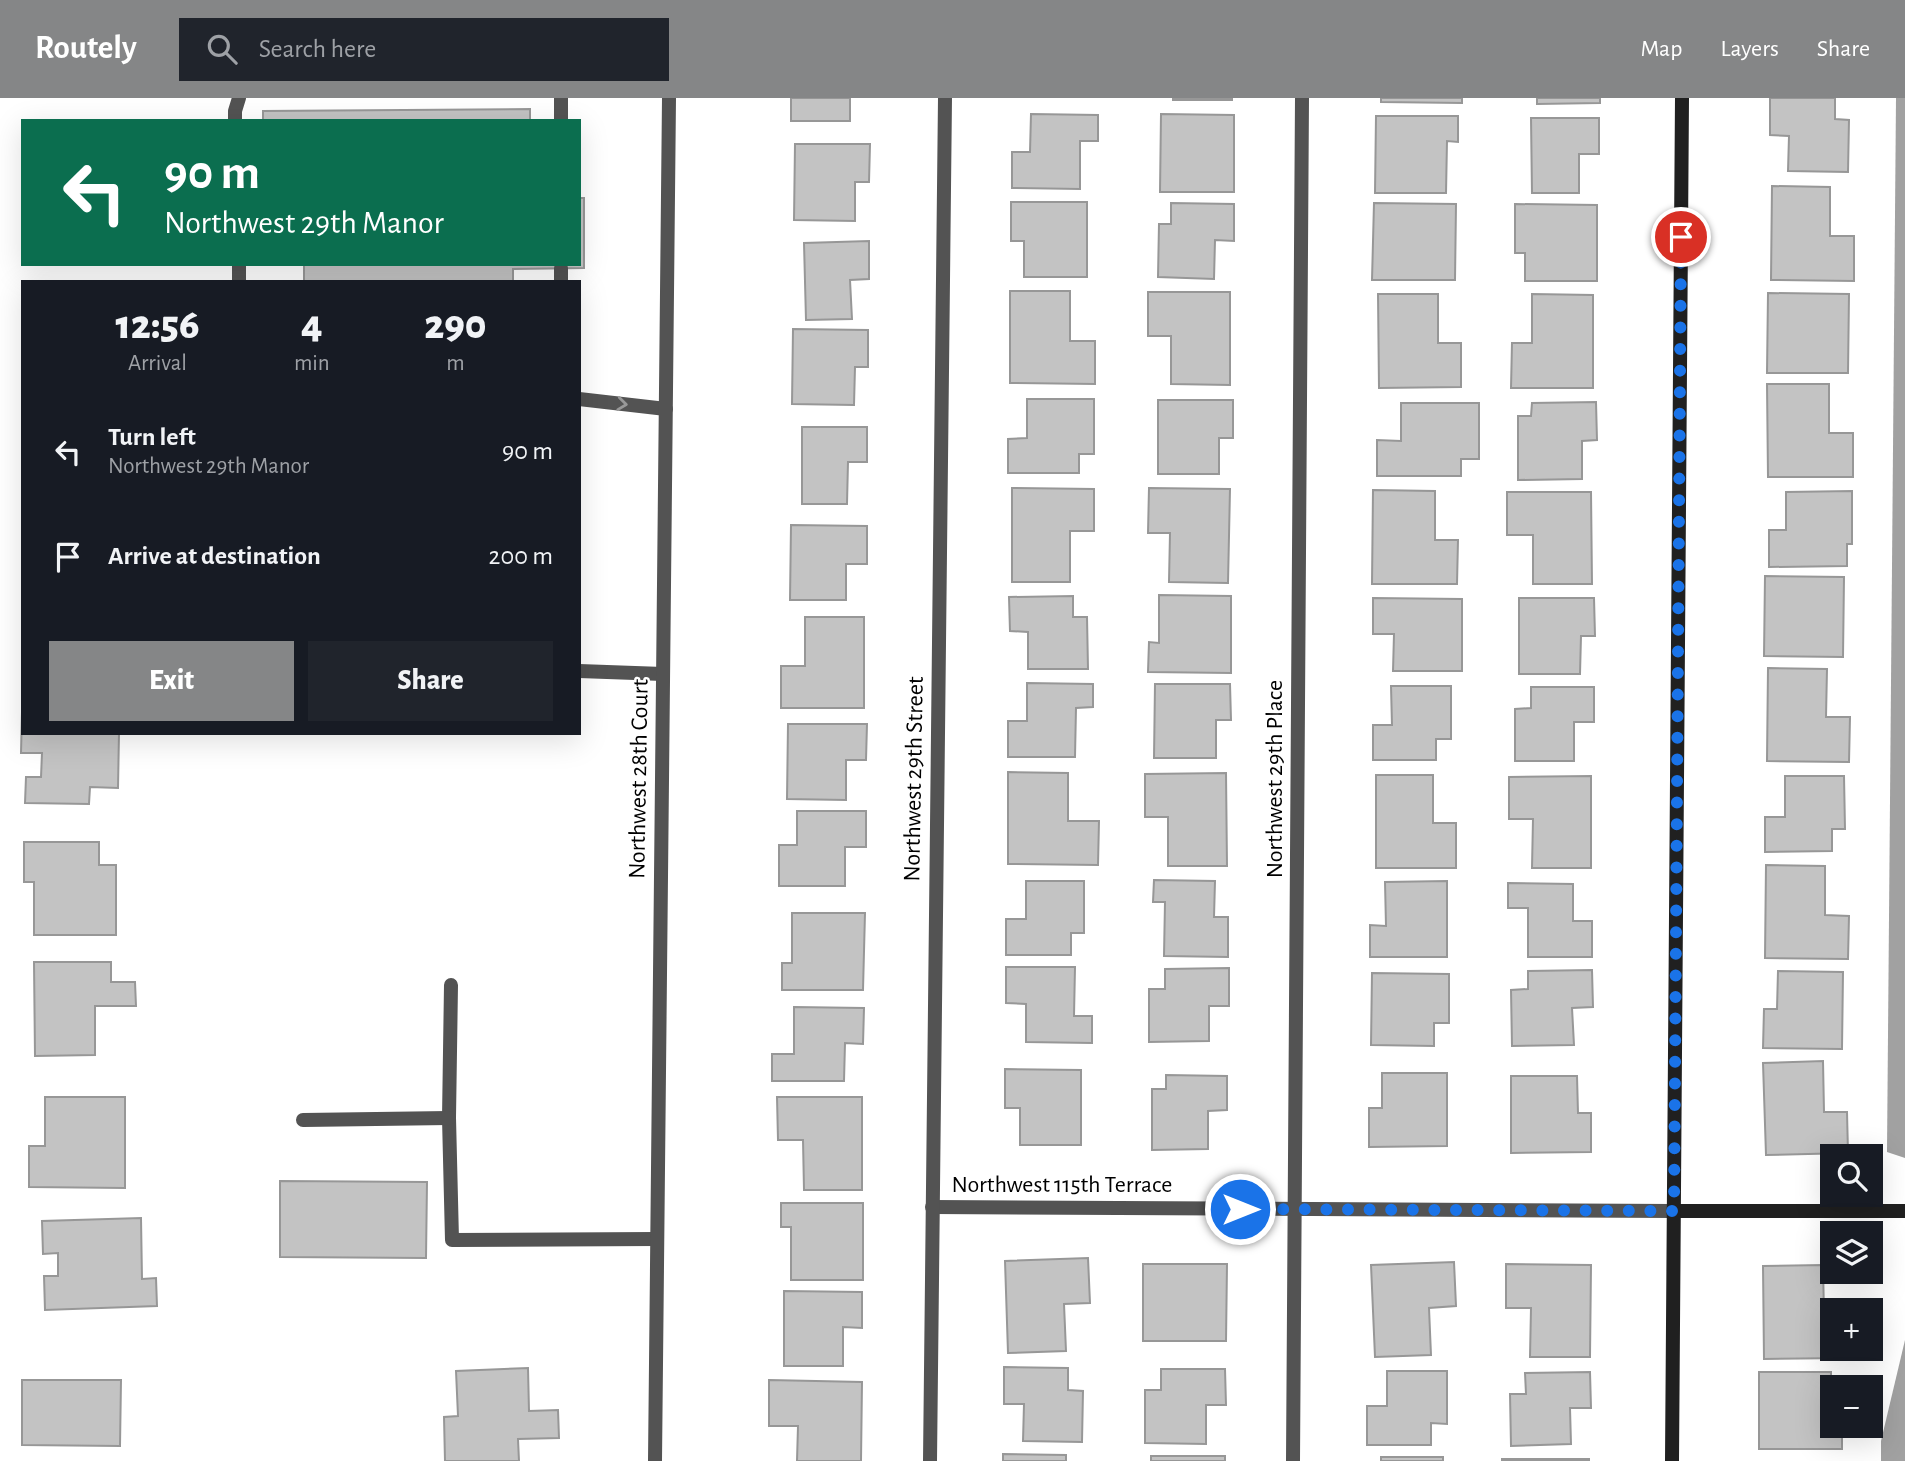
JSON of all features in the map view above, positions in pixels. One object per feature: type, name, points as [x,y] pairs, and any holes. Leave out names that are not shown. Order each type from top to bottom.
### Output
[{"type":"street","points":[[235,119],[239,98]]},
{"type":"street","points":[[561,119],[562,98]]},
{"type":"street","name":"Northwest 28th Court","points":[[655,1461],[669,98]]},
{"type":"street","name":"Northwest 29th Street","points":[[930,1461],[945,98]]},
{"type":"street","name":"Northwest 29th Place","points":[[1293,1461],[1301,98]]},
{"type":"street","points":[[1672,1461],[1682,98]]},
{"type":"street","points":[[581,399],[666,410]]},
{"type":"street","points":[[581,671],[663,674]]},
{"type":"street","points":[[451,985],[449,1118],[452,1240],[657,1239]]},
{"type":"street","points":[[303,1120],[449,1118]]},
{"type":"street","name":"Northwest 115th Terrace","points":[[932,1207],[1905,1211]]},
{"type":"shaded area","points":[[1896,98],[1905,98],[1905,1158],[1887,1152]]},
{"type":"shaded area","points":[[1905,1340],[1905,1461],[1881,1461],[1883,1433]]},
{"type":"building","points":[[791,98],[850,98],[850,121],[791,121]]},
{"type":"building","points":[[1232,98],[1232,100],[1173,100]]},
{"type":"building","points":[[1381,98],[1462,98],[1462,103],[1381,102]]},
{"type":"building","points":[[1537,98],[1600,98],[1600,103],[1537,104]]},
{"type":"building","points":[[1770,98],[1835,98],[1835,119],[1849,120],[1848,172],[1788,171],[1789,136],[1770,135]]},
{"type":"building","points":[[530,109],[530,119],[263,119],[263,111]]},
{"type":"building","points":[[1031,114],[1098,115],[1098,141],[1080,141],[1080,189],[1012,188],[1012,152],[1030,152]]},
{"type":"building","points":[[1161,114],[1234,115],[1234,192],[1160,192]]},
{"type":"building","points":[[1376,116],[1458,116],[1458,142],[1447,141],[1446,193],[1375,193]]},
{"type":"building","points":[[1531,118],[1599,118],[1599,154],[1579,154],[1579,193],[1532,193]]},
{"type":"building","points":[[795,144],[870,144],[869,182],[855,182],[855,221],[794,220]]},
{"type":"building","points":[[1772,186],[1830,187],[1830,236],[1854,236],[1854,281],[1771,280]]},
{"type":"building","points":[[581,198],[584,198],[584,268],[513,269],[513,280],[304,280],[304,266],[581,266]]},
{"type":"building","points":[[1011,202],[1087,202],[1087,277],[1024,277],[1024,241],[1011,241]]},
{"type":"building","points":[[1171,203],[1234,204],[1234,241],[1215,240],[1214,279],[1158,277],[1159,224],[1171,224]]},
{"type":"building","points":[[1374,203],[1456,204],[1455,280],[1372,280]]},
{"type":"building","points":[[1515,204],[1597,205],[1597,281],[1525,281],[1525,253],[1515,253]]},
{"type":"building","points":[[869,241],[869,279],[850,280],[852,319],[806,320],[804,243]]},
{"type":"building","points":[[1010,291],[1070,291],[1070,341],[1095,341],[1095,384],[1010,383]]},
{"type":"building","points":[[1148,292],[1230,292],[1230,385],[1171,384],[1171,336],[1148,336]]},
{"type":"building","points":[[1768,293],[1849,294],[1848,373],[1767,373]]},
{"type":"building","points":[[1378,294],[1438,294],[1438,343],[1461,343],[1461,387],[1379,388]]},
{"type":"building","points":[[1532,294],[1593,295],[1593,388],[1511,388],[1512,343],[1532,343]]},
{"type":"building","points":[[793,329],[868,330],[868,367],[855,367],[854,405],[792,404]]},
{"type":"building","points":[[1767,384],[1829,384],[1829,433],[1853,433],[1853,477],[1768,477]]},
{"type":"building","points":[[1027,399],[1094,399],[1094,454],[1079,454],[1079,473],[1008,473],[1008,439],[1027,438]]},
{"type":"building","points":[[1158,400],[1233,400],[1233,438],[1219,438],[1219,474],[1158,474]]},
{"type":"building","points":[[1596,402],[1597,440],[1582,441],[1582,479],[1518,480],[1518,416],[1531,416],[1532,403]]},
{"type":"building","points":[[1401,403],[1479,403],[1479,459],[1461,459],[1461,476],[1377,476],[1377,440],[1401,441]]},
{"type":"building","points":[[802,427],[867,427],[867,462],[848,462],[847,504],[802,504]]},
{"type":"building","points":[[1012,488],[1094,489],[1094,531],[1070,531],[1070,582],[1012,582]]},
{"type":"building","points":[[1149,488],[1230,489],[1228,583],[1169,582],[1170,533],[1148,533]]},
{"type":"building","points":[[1373,490],[1435,491],[1435,540],[1458,540],[1457,584],[1372,584]]},
{"type":"building","points":[[1852,491],[1852,544],[1847,544],[1847,566],[1769,567],[1769,530],[1786,530],[1786,492]]},
{"type":"building","points":[[1507,492],[1591,492],[1592,584],[1533,584],[1533,535],[1507,535]]},
{"type":"building","points":[[791,525],[867,526],[867,564],[846,564],[846,600],[790,600]]},
{"type":"building","points":[[1765,576],[1844,577],[1843,657],[1764,656]]},
{"type":"building","points":[[1159,595],[1231,596],[1231,673],[1148,672],[1149,642],[1159,643]]},
{"type":"building","points":[[1073,596],[1073,617],[1087,617],[1088,669],[1028,669],[1028,632],[1010,631],[1009,597]]},
{"type":"building","points":[[1373,598],[1462,599],[1462,671],[1393,671],[1394,634],[1373,634]]},
{"type":"building","points":[[1519,598],[1594,598],[1595,636],[1581,636],[1580,674],[1519,674]]},
{"type":"building","points":[[805,617],[864,617],[864,708],[781,708],[781,666],[805,666]]},
{"type":"building","points":[[1768,668],[1827,669],[1826,717],[1850,717],[1849,762],[1767,761]]},
{"type":"building","points":[[1027,683],[1093,684],[1093,707],[1076,708],[1075,757],[1008,757],[1008,721],[1027,721]]},
{"type":"building","points":[[1155,684],[1230,684],[1231,720],[1216,720],[1216,758],[1154,758]]},
{"type":"building","points":[[1391,686],[1451,686],[1451,739],[1436,739],[1436,760],[1373,760],[1373,725],[1392,725]]},
{"type":"building","points":[[1531,687],[1594,687],[1594,722],[1574,722],[1574,761],[1515,761],[1515,709],[1531,708]]},
{"type":"building","points":[[788,724],[867,724],[866,760],[846,760],[846,800],[787,799]]},
{"type":"building","points":[[21,735],[119,735],[118,788],[90,787],[89,804],[25,803],[26,777],[41,777],[42,753],[21,753]]},
{"type":"building","points":[[1008,772],[1068,773],[1068,821],[1099,821],[1098,865],[1008,864]]},
{"type":"building","points":[[1226,773],[1227,866],[1168,866],[1168,817],[1145,817],[1145,774]]},
{"type":"building","points":[[1376,775],[1433,775],[1433,823],[1456,823],[1456,868],[1376,868]]},
{"type":"building","points":[[1591,776],[1591,868],[1532,868],[1533,819],[1509,819],[1509,777]]},
{"type":"building","points":[[1785,776],[1844,776],[1845,829],[1832,829],[1832,851],[1765,852],[1765,817],[1785,817]]},
{"type":"building","points":[[797,811],[866,811],[866,847],[845,847],[845,886],[779,886],[779,845],[797,845]]},
{"type":"building","points":[[24,842],[99,842],[99,865],[116,865],[116,935],[34,935],[34,882],[24,882]]},
{"type":"building","points":[[1766,865],[1825,866],[1825,915],[1849,916],[1848,959],[1765,958]]},
{"type":"building","points":[[1154,880],[1215,881],[1214,917],[1228,917],[1228,957],[1164,956],[1165,902],[1153,902]]},
{"type":"building","points":[[1026,881],[1084,881],[1084,933],[1071,933],[1071,955],[1006,955],[1006,919],[1026,919]]},
{"type":"building","points":[[1447,881],[1447,957],[1370,957],[1370,925],[1386,926],[1385,882]]},
{"type":"building","points":[[1508,883],[1573,884],[1573,921],[1592,921],[1592,957],[1528,957],[1528,908],[1508,908]]},
{"type":"building","points":[[792,913],[865,913],[863,990],[782,990],[782,963],[792,963]]},
{"type":"building","points":[[34,962],[111,962],[111,982],[135,982],[136,1006],[95,1006],[95,1055],[35,1056]]},
{"type":"building","points":[[1006,967],[1075,967],[1074,1016],[1092,1016],[1092,1043],[1026,1042],[1026,1004],[1006,1003]]},
{"type":"building","points":[[1229,968],[1229,1006],[1209,1006],[1209,1041],[1149,1042],[1149,989],[1165,989],[1165,969]]},
{"type":"building","points":[[1592,970],[1593,1007],[1572,1008],[1574,1045],[1512,1046],[1511,990],[1528,989],[1528,971]]},
{"type":"building","points":[[1778,971],[1843,972],[1842,1049],[1763,1048],[1764,1009],[1777,1009]]},
{"type":"building","points":[[1372,973],[1449,974],[1449,1023],[1434,1023],[1434,1046],[1371,1045]]},
{"type":"building","points":[[794,1007],[864,1008],[863,1044],[845,1043],[844,1081],[772,1081],[772,1054],[794,1054]]},
{"type":"building","points":[[1823,1061],[1824,1112],[1847,1112],[1848,1144],[1820,1144],[1820,1154],[1766,1155],[1763,1063]]},
{"type":"building","points":[[1005,1069],[1081,1070],[1081,1145],[1020,1145],[1020,1108],[1005,1108]]},
{"type":"building","points":[[1382,1073],[1447,1073],[1447,1146],[1369,1147],[1369,1108],[1382,1108]]},
{"type":"building","points":[[1166,1075],[1227,1076],[1227,1110],[1208,1111],[1208,1149],[1152,1150],[1152,1089],[1166,1089]]},
{"type":"building","points":[[1511,1076],[1577,1076],[1578,1113],[1591,1113],[1591,1152],[1511,1153]]},
{"type":"building","points":[[45,1097],[125,1097],[125,1188],[29,1187],[29,1146],[45,1146]]},
{"type":"building","points":[[777,1097],[862,1097],[862,1190],[804,1190],[803,1140],[778,1140]]},
{"type":"building","points":[[280,1181],[427,1182],[426,1258],[280,1257]]},
{"type":"building","points":[[781,1203],[863,1203],[863,1280],[791,1280],[791,1227],[781,1227]]},
{"type":"building","points":[[141,1218],[142,1279],[156,1278],[157,1306],[45,1310],[44,1276],[58,1276],[58,1253],[43,1254],[42,1221]]},
{"type":"building","points":[[1088,1258],[1090,1303],[1064,1304],[1066,1351],[1008,1353],[1005,1261]]},
{"type":"building","points":[[1454,1262],[1456,1306],[1429,1308],[1431,1355],[1375,1357],[1371,1265]]},
{"type":"building","points":[[1143,1264],[1227,1264],[1226,1341],[1143,1341]]},
{"type":"building","points":[[1506,1264],[1591,1265],[1590,1357],[1530,1357],[1531,1308],[1506,1308]]},
{"type":"building","points":[[1820,1265],[1824,1298],[1820,1298],[1820,1358],[1764,1359],[1763,1266]]},
{"type":"building","points":[[784,1291],[862,1292],[862,1328],[843,1327],[843,1366],[784,1366]]},
{"type":"building","points":[[1004,1367],[1068,1368],[1068,1390],[1083,1391],[1082,1442],[1023,1441],[1024,1404],[1004,1404]]},
{"type":"building","points":[[528,1368],[529,1411],[558,1410],[559,1438],[518,1439],[519,1461],[445,1461],[444,1417],[458,1416],[456,1371]]},
{"type":"building","points":[[1161,1369],[1225,1369],[1226,1405],[1206,1405],[1206,1444],[1145,1443],[1145,1390],[1161,1390]]},
{"type":"building","points":[[1387,1371],[1447,1371],[1447,1424],[1431,1423],[1431,1445],[1367,1445],[1367,1406],[1387,1406]]},
{"type":"building","points":[[1590,1372],[1591,1408],[1570,1408],[1571,1444],[1511,1446],[1510,1394],[1526,1394],[1525,1373]]},
{"type":"building","points":[[1759,1372],[1831,1372],[1831,1375],[1820,1375],[1820,1438],[1842,1438],[1842,1449],[1759,1449]]},
{"type":"building","points":[[22,1380],[121,1380],[120,1446],[22,1445]]},
{"type":"building","points":[[769,1380],[862,1382],[861,1461],[797,1461],[798,1426],[769,1426]]},
{"type":"building","points":[[1003,1454],[1066,1455],[1066,1461],[1003,1461]]},
{"type":"building","points":[[1151,1456],[1225,1456],[1225,1461],[1151,1461]]},
{"type":"building","points":[[1381,1457],[1443,1457],[1443,1461],[1381,1461]]},
{"type":"building","points":[[1589,1459],[1589,1461],[1502,1461]]},
{"type":"route","points":[[1240,1209],[1674,1211],[1681,237]]}]
